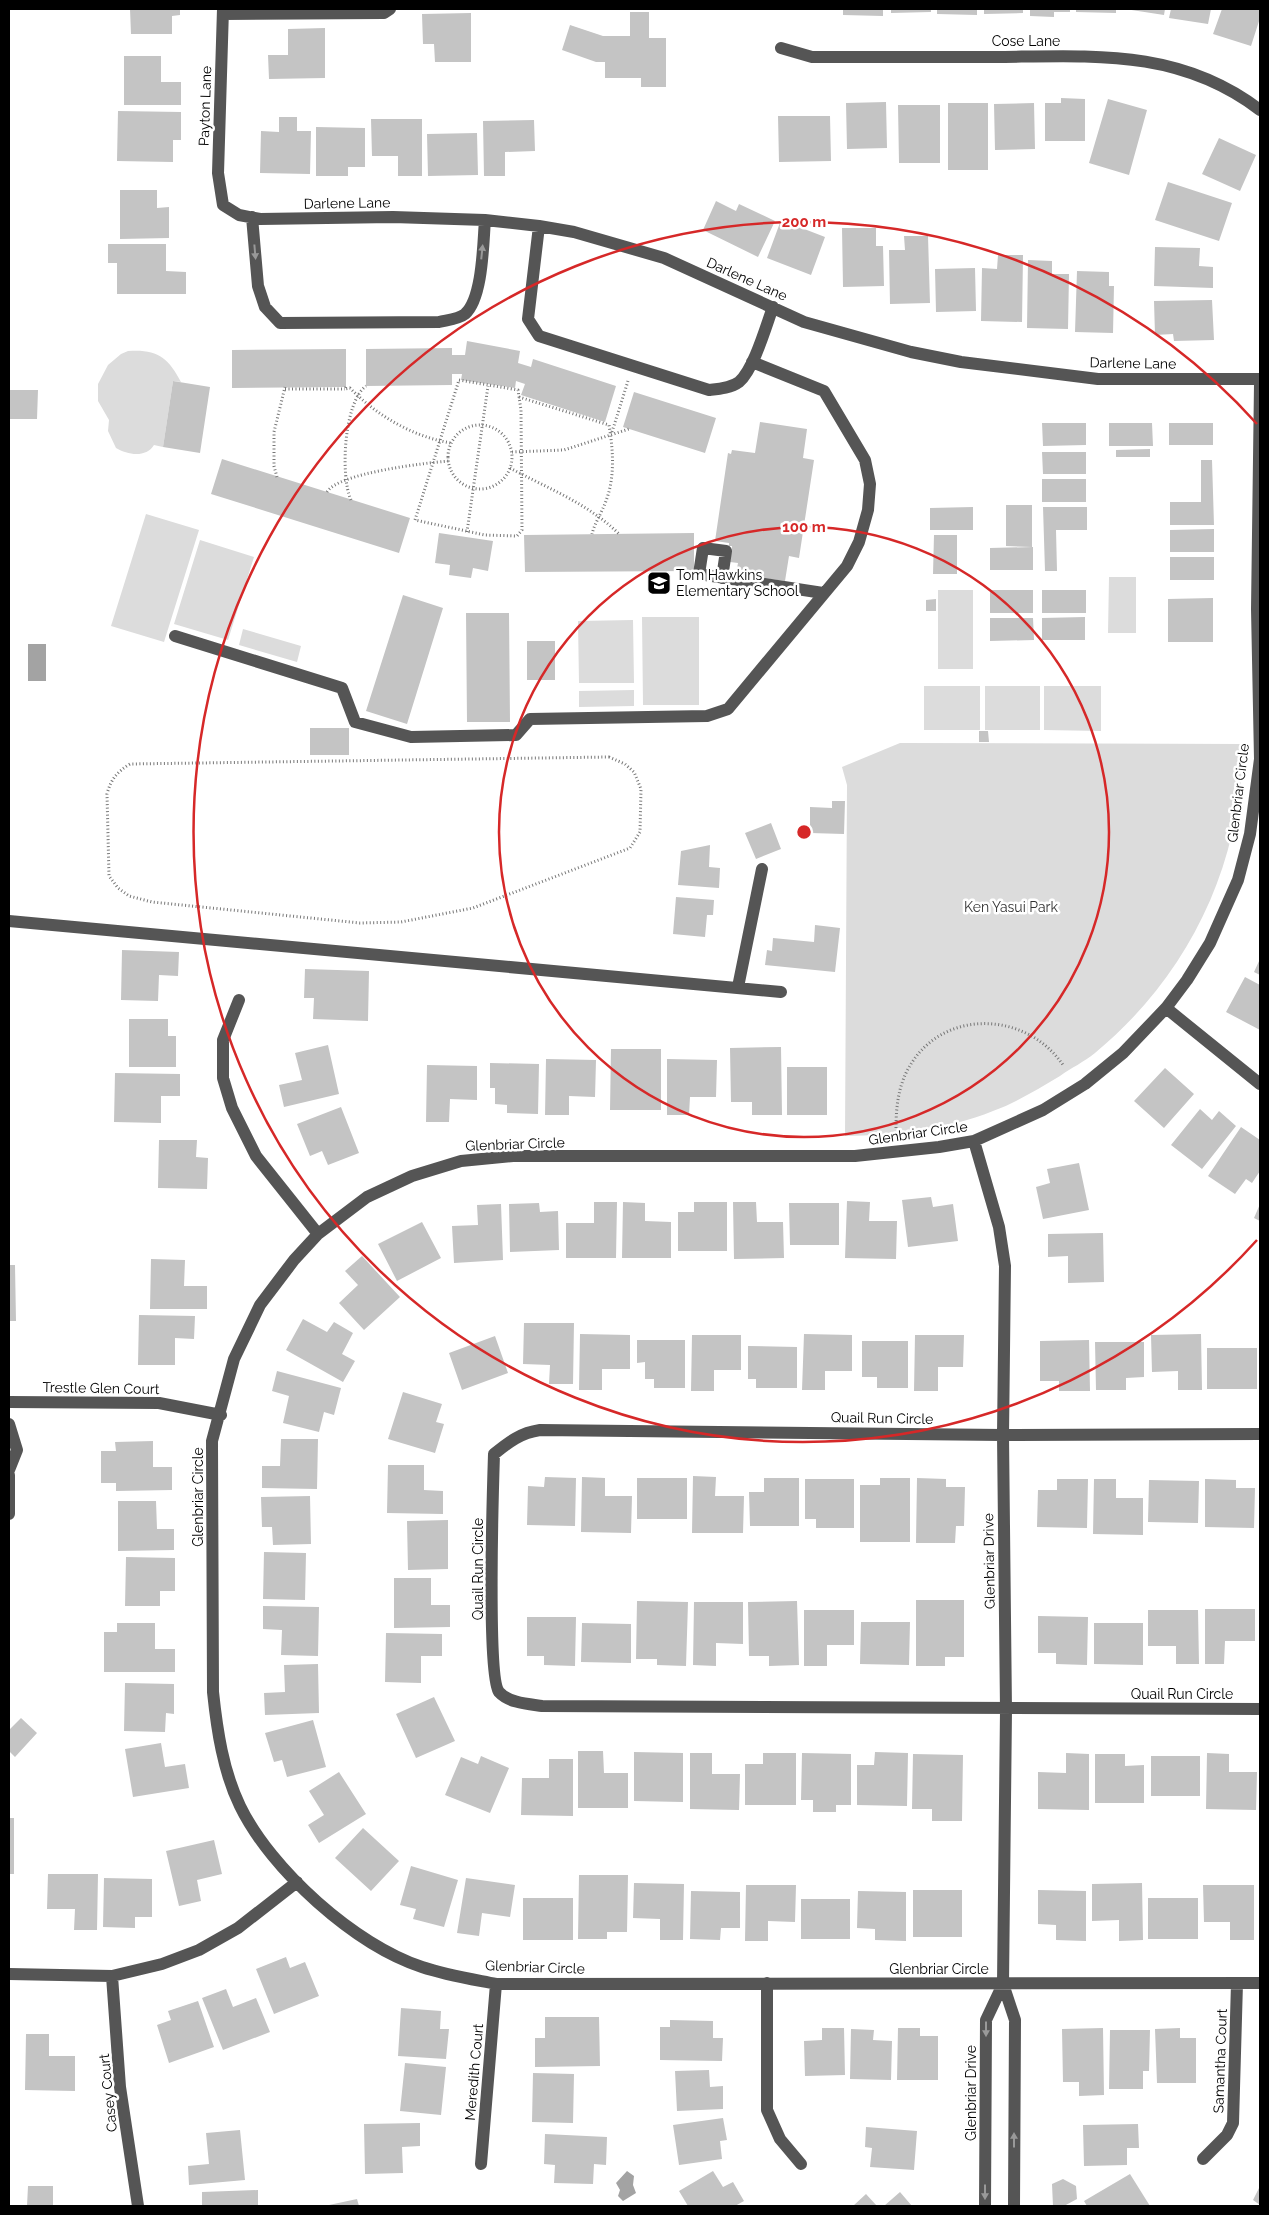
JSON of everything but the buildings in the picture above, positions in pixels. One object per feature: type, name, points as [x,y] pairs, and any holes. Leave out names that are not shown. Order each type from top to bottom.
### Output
[{"type":"street","points":[[223,11],[384,13],[390,9]]},
{"type":"street","name":"Payton Lane","points":[[223,11],[218,173],[223,205]]},
{"type":"street","name":"Cose Lane","points":[[781,48],[812,57],[1110,56],[1160,63],[1209,78],[1260,110]]},
{"type":"street","name":"Darlene Lane","points":[[223,205],[239,215],[260,219],[394,217],[485,220],[574,232],[664,258],[804,322],[911,352],[961,362],[1098,379],[1260,379]]},
{"type":"street","points":[[252,217],[258,286],[265,307],[280,323],[439,322],[464,315],[472,306],[478,285],[485,220]]},
{"type":"street","points":[[539,226],[528,320],[539,336],[709,390],[725,388],[739,382],[752,362],[773,307]]},
{"type":"street","points":[[175,636],[342,688],[355,722],[411,737],[516,735],[530,719],[707,716],[728,709],[846,566],[859,542],[868,510],[870,484],[865,460],[824,391],[752,362]]},
{"type":"street","name":"Glenbriar Circle","points":[[1260,384],[1260,760],[1250,834],[1238,880],[1210,943],[1187,980],[1166,1008],[1124,1053],[1085,1084],[1043,1110],[974,1141],[855,1156],[513,1156],[461,1161],[412,1176],[367,1197],[318,1234],[294,1260],[260,1305],[234,1359],[221,1415],[212,1441],[212,1692],[217,1731],[227,1771],[240,1806],[260,1841],[297,1882],[324,1908],[346,1925],[387,1951],[421,1967],[496,1984],[767,1982],[1003,1984],[1260,1983]]},
{"type":"street","points":[[722,578],[823,593]]},
{"type":"street","points":[[738,987],[762,869]]},
{"type":"street","points":[[9,922],[781,992]]},
{"type":"street","points":[[239,1000],[223,1040],[223,1078],[232,1108],[256,1156],[318,1234]]},
{"type":"street","points":[[1166,1008],[1260,1084]]},
{"type":"street","name":"Glenbriar Drive","points":[[974,1141],[999,1228],[1005,1266],[1003,1435],[1006,1710],[1003,1984],[1015,2020],[1014,2206]]},
{"type":"street","name":"Trestle Glen Court","points":[[9,1402],[159,1403],[221,1415]]},
{"type":"street","points":[[9,1424],[17,1450],[9,1470]]},
{"type":"street","name":"Quail Run Circle","points":[[1260,1434],[1003,1435],[540,1430],[521,1434],[494,1454],[493,1666],[495,1684],[499,1692],[511,1700],[542,1706],[1006,1710],[1260,1709]]},
{"type":"street","points":[[9,1475],[9,1514]]},
{"type":"street","points":[[9,1974],[112,1976],[162,1964],[199,1950],[238,1928],[297,1882]]},
{"type":"street","name":"Casey Court","points":[[112,1976],[120,2087],[138,2206]]},
{"type":"street","points":[[767,1982],[767,2110],[780,2138],[801,2164]]},
{"type":"street","name":"Samantha Court","points":[[1202,2159],[1227,2135],[1233,2123],[1237,1983]]},
{"type":"street","name":"Meredith Court","points":[[481,2164],[496,1984]]},
{"type":"street","name":"Glenbriar Drive","points":[[985,2206],[986,2020],[1003,1984]]},
{"type":"path","points":[[611,435],[629,377]]},
{"type":"path","points":[[459,380],[488,386],[518,390],[522,474],[522,530],[517,536],[485,535],[415,520],[459,380]]},
{"type":"path","points":[[351,500],[346,480],[346,440],[359,396],[362,389],[366,386]]},
{"type":"path","points":[[467,532],[488,386]]},
{"type":"path","points":[[276,476],[274,432],[285,388],[350,388],[390,420],[440,441],[452,443]]},
{"type":"path","points":[[519,397],[609,425],[611,435],[611,481],[607,500],[592,534]]},
{"type":"path","points":[[483,425],[500,432],[507,440],[512,452],[510,468],[506,476],[492,487],[474,488],[464,485],[455,478],[449,461],[452,443],[462,430],[472,426],[483,425]]},
{"type":"path","points":[[512,452],[564,450],[629,429]]},
{"type":"path","points":[[326,492],[330,487],[346,480],[394,468],[449,461]]},
{"type":"path","points":[[510,468],[568,498],[599,517],[619,534]]},
{"type":"path","points":[[609,757],[625,764],[634,772],[640,789],[640,832],[630,848],[623,852],[473,908],[401,922],[360,923],[152,902],[129,896],[118,888],[109,876],[107,794],[110,783],[117,771],[130,764],[609,757]]},
{"type":"path","points":[[896,1128],[897,1100],[906,1072],[915,1058],[926,1048],[937,1039],[958,1028],[988,1023],[1022,1030],[1036,1037],[1048,1047],[1063,1065]]},
{"type":"green space","points":[[128,351],[147,351],[160,356],[171,366],[181,382],[173,381],[163,447],[154,445],[142,454],[131,454],[116,448],[108,431],[109,420],[98,401],[98,384],[108,365],[121,354]]},
{"type":"green space","points":[[146,514],[199,530],[164,642],[111,626]]},
{"type":"green space","points":[[200,540],[254,557],[228,640],[174,624]]},
{"type":"green space","points":[[1109,577],[1136,577],[1136,633],[1108,633]]},
{"type":"green space","points":[[938,590],[973,590],[973,669],[938,669]]},
{"type":"green space","points":[[642,617],[699,617],[699,705],[643,705]]},
{"type":"green space","points":[[633,620],[634,683],[579,683],[578,621]]},
{"type":"green space","points":[[243,629],[301,646],[297,662],[239,645]]},
{"type":"green space","points":[[924,686],[980,686],[980,730],[924,730]]},
{"type":"green space","points":[[985,686],[1040,686],[1040,730],[985,730]]},
{"type":"green space","points":[[1044,686],[1101,686],[1101,731],[1044,730]]},
{"type":"green space","points":[[634,690],[634,706],[579,707],[579,691]]},
{"type":"green space","name":"Ken Yasui Park","points":[[900,743],[1243,744],[1240,789],[1232,833],[1220,875],[1204,915],[1183,953],[1158,989],[1128,1022],[1095,1053],[1027,1095],[1002,1107],[957,1123],[920,1130],[845,1136],[847,785],[842,767]]},
{"type":"shaded area","points":[[28,644],[46,644],[46,681],[28,681]]},
{"type":"shaded area","points":[[627,2171],[634,2176],[633,2185],[636,2193],[623,2201],[618,2196],[620,2190],[616,2183]]},
{"type":"place","name":"Tom Hawkins Elementary School","points":[[659,583]]}]
